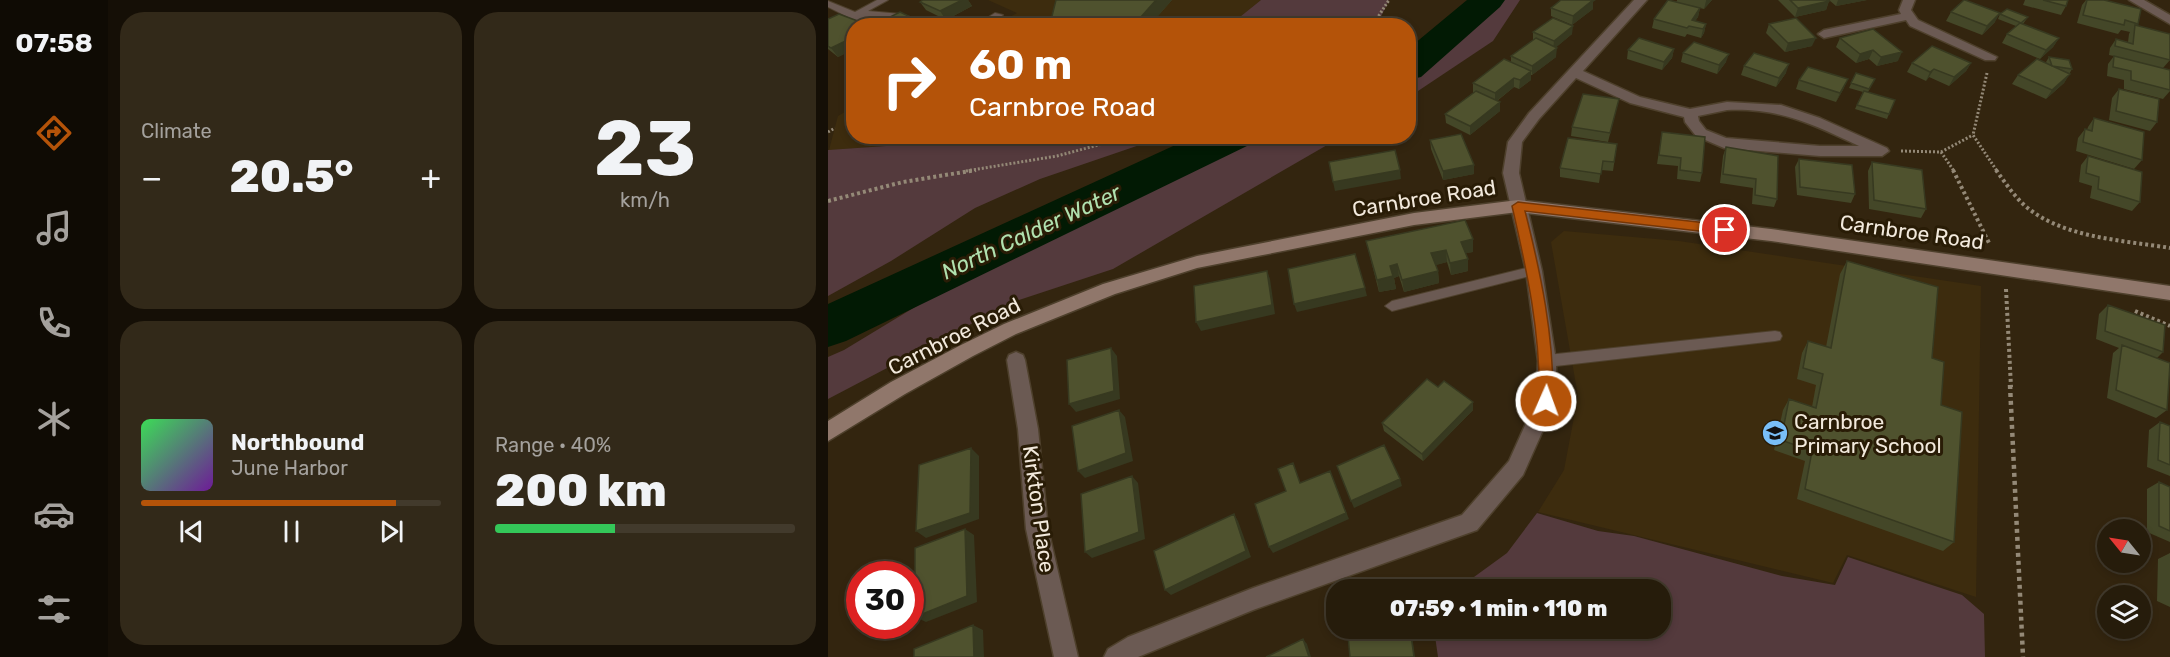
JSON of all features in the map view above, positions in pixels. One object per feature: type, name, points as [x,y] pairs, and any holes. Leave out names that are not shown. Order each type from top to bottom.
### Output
[{"type":"street","points":[[1116,657],[1128,649],[1253,599],[1469,523],[1516,468],[1546,401],[1547,361],[1534,271],[1511,173],[1515,142],[1534,116],[1641,0]]},
{"type":"street","points":[[1909,0],[1905,10],[1914,22],[1990,57]]},
{"type":"street","points":[[2134,0],[2170,20]]},
{"type":"street","points":[[1824,34],[1908,16]]},
{"type":"street","points":[[1576,73],[1635,100],[1691,114],[1705,107],[1737,105],[1790,111],[1882,151]]},
{"type":"street","points":[[1691,114],[1692,122],[1701,133],[1724,143],[1820,151],[1882,151]]},
{"type":"street","name":"Carnbroe Road","points":[[828,432],[898,388],[966,351],[1108,289],[1197,262],[1231,255],[1414,219],[1518,206],[1770,235],[2170,293]]},
{"type":"street","name":"Kirkton Place","points":[[1016,360],[1028,429],[1037,529],[1066,657]]},
{"type":"lane","points":[[852,15],[884,0]]},
{"type":"lane","points":[[828,4],[858,18]]},
{"type":"lane","points":[[852,15],[888,13],[912,18]]},
{"type":"lane","points":[[993,18],[998,15]]},
{"type":"lane","points":[[1392,306],[1534,271]]},
{"type":"lane","points":[[1547,361],[1775,336]]},
{"type":"path","points":[[1377,18],[1389,0]]},
{"type":"path","points":[[1990,57],[1973,135],[2021,202],[2039,217],[2068,228],[2170,248]]},
{"type":"path","points":[[828,132],[835,128]]},
{"type":"path","points":[[1882,151],[1941,152],[1973,135]]},
{"type":"path","points":[[828,201],[866,188],[1046,159],[1111,144]]},
{"type":"path","points":[[1941,152],[1947,158],[2003,268],[2023,657]]},
{"type":"shaded area","points":[[988,0],[1261,0],[1240,18],[1008,18],[1017,13]]},
{"type":"shaded area","points":[[1261,0],[1389,0],[1380,18],[1239,18]]},
{"type":"shaded area","points":[[1494,0],[1520,0],[1493,41],[1416,92],[1416,65],[1450,41]]},
{"type":"shaded area","points":[[846,111],[846,144],[894,144],[829,150],[838,116]]},
{"type":"shaded area","points":[[894,144],[1142,144],[1040,179],[975,208],[891,261],[828,296],[828,150]]},
{"type":"shaded area","points":[[1236,144],[1329,144],[1113,269],[1013,302],[828,399],[828,357],[844,350],[981,267],[1195,158]]},
{"type":"shaded area","name":"Carnbroe Primary School","points":[[1564,231],[1679,241],[1981,286],[1976,597],[1847,555],[1833,583],[1538,512],[1564,470],[1578,396],[1551,242]]},
{"type":"shaded area","points":[[1537,513],[1598,531],[1634,536],[1782,576],[1835,585],[1848,557],[1962,595],[1984,614],[1985,657],[1438,657],[1435,639],[1671,639],[1671,579],[1469,579],[1507,553]]},
{"type":"building","points":[[923,0],[962,0],[940,11],[920,2]]},
{"type":"building","points":[[1056,0],[1156,0],[1140,18],[1052,18]]},
{"type":"building","points":[[1561,0],[1593,0],[1573,16],[1551,8]]},
{"type":"building","points":[[1668,0],[1700,8],[1692,20],[1706,24],[1703,29],[1689,26],[1687,28],[1654,19]]},
{"type":"building","points":[[1790,0],[1827,0],[1829,1],[1798,8]]},
{"type":"building","points":[[1964,0],[2000,13],[1987,26],[1951,12]]},
{"type":"building","points":[[2043,0],[2068,0],[2066,6]]},
{"type":"building","points":[[2087,0],[2104,0],[2141,9],[2138,24],[2125,20],[2124,25],[2083,15]]},
{"type":"building","points":[[2007,9],[2028,17],[2021,23],[2000,14]]},
{"type":"building","points":[[900,12],[913,18],[888,18]]},
{"type":"building","points":[[839,14],[850,18],[846,18],[846,41],[831,48],[828,46],[828,19]]},
{"type":"building","points":[[1553,18],[1573,26],[1554,41],[1533,32]]},
{"type":"building","points":[[1796,18],[1816,38],[1788,43],[1769,24]]},
{"type":"building","points":[[2020,23],[2059,38],[2046,50],[2007,34]]},
{"type":"building","points":[[2135,25],[2170,34],[2170,60],[2115,46],[2116,39],[2133,44]]},
{"type":"building","points":[[1873,29],[1902,52],[1881,57],[1873,50],[1860,54],[1840,38]]},
{"type":"building","points":[[1536,38],[1557,48],[1532,66],[1511,56]]},
{"type":"building","points":[[1639,38],[1674,49],[1664,62],[1628,50]]},
{"type":"building","points":[[1694,42],[1729,54],[1719,65],[1683,53]]},
{"type":"building","points":[[1932,46],[1971,63],[1954,77],[1934,69],[1930,72],[1912,63]]},
{"type":"building","points":[[1754,53],[1789,64],[1779,78],[1744,66]]},
{"type":"building","points":[[2114,56],[2170,70],[2170,90],[2131,80],[2131,71],[2113,67]]},
{"type":"building","points":[[2049,57],[2069,60],[2072,69],[2052,66]]},
{"type":"building","points":[[1504,59],[1531,71],[1520,80],[1514,78],[1495,93],[1473,83]]},
{"type":"building","points":[[2037,59],[2070,74],[2052,90],[2018,75]]},
{"type":"building","points":[[1808,67],[1848,79],[1840,93],[1799,80]]},
{"type":"building","points":[[1856,73],[1875,79],[1869,89],[1851,83]]},
{"type":"building","points":[[2119,89],[2159,99],[2157,122],[2116,111]]},
{"type":"building","points":[[1476,91],[1500,102],[1470,126],[1445,114]]},
{"type":"building","points":[[1864,91],[1895,100],[1889,114],[1857,105]]},
{"type":"building","points":[[1583,94],[1619,99],[1610,133],[1572,127]]},
{"type":"building","points":[[2094,118],[2144,132],[2142,160],[2083,142],[2085,129],[2092,131]]},
{"type":"building","points":[[1662,132],[1705,137],[1702,173],[1680,170],[1681,158],[1659,155]]},
{"type":"building","points":[[1461,134],[1474,165],[1443,171],[1430,140]]},
{"type":"building","points":[[1568,138],[1617,144],[1614,162],[1603,161],[1601,174],[1560,168]]},
{"type":"building","points":[[1726,147],[1778,156],[1777,199],[1755,195],[1756,179],[1723,174]]},
{"type":"building","points":[[1395,150],[1400,170],[1333,182],[1329,162]]},
{"type":"building","points":[[2088,156],[2142,172],[2140,202],[2098,189],[2099,177],[2086,173]]},
{"type":"building","points":[[1799,159],[1852,165],[1855,194],[1800,187]]},
{"type":"building","points":[[1872,162],[1922,170],[1926,209],[1874,200]]},
{"type":"building","points":[[1465,220],[1473,239],[1461,242],[1468,259],[1450,263],[1446,250],[1431,253],[1438,271],[1402,280],[1397,264],[1390,266],[1393,276],[1377,280],[1366,241]]},
{"type":"building","points":[[1355,254],[1365,288],[1294,304],[1288,269]]},
{"type":"building","points":[[1847,261],[1938,287],[1932,358],[1944,362],[1941,405],[1962,412],[1954,542],[1805,489],[1812,451],[1781,440],[1789,399],[1816,408],[1823,374],[1803,368],[1808,341],[1831,348]]},
{"type":"building","points":[[1267,271],[1272,305],[1196,322],[1194,286]]},
{"type":"building","points":[[2108,305],[2165,325],[2163,352],[2105,331]]},
{"type":"building","points":[[2122,345],[2170,363],[2167,410],[2116,390]]},
{"type":"building","points":[[1111,348],[1114,391],[1069,404],[1067,360]]},
{"type":"building","points":[[1427,379],[1438,387],[1444,381],[1473,402],[1422,454],[1382,423]]},
{"type":"building","points":[[1119,410],[1126,453],[1078,471],[1072,426]]},
{"type":"building","points":[[2160,422],[2170,426],[2170,465],[2158,460]]},
{"type":"building","points":[[1384,445],[1400,479],[1351,501],[1337,466]]},
{"type":"building","points":[[971,448],[970,513],[916,531],[919,465]]},
{"type":"building","points":[[1293,463],[1300,483],[1330,471],[1346,513],[1269,547],[1255,504],[1286,491],[1278,469]]},
{"type":"building","points":[[1132,476],[1139,532],[1085,552],[1081,494]]},
{"type":"building","points":[[2159,482],[2170,487],[2170,531],[2159,526]]},
{"type":"building","points":[[1234,514],[1246,551],[1165,590],[1154,551]]},
{"type":"building","points":[[965,529],[967,596],[924,613],[924,561],[915,561],[915,548]]},
{"type":"building","points":[[973,625],[974,657],[914,657],[914,649]]},
{"type":"building","points":[[1303,639],[1309,657],[1266,657]]},
{"type":"building","points":[[1348,639],[1412,639],[1414,657],[1350,657]]},
{"type":"waterway","name":"North Calder Water","points":[[1416,62],[1488,0]]},
{"type":"waterway","name":"North Calder Water","points":[[828,327],[1214,144]]},
{"type":"place","name":"Carnbroe Primary School","points":[[1775,433]]},
{"type":"route","points":[[1546,401],[1547,361],[1544,338],[1534,271],[1518,206],[1725,230]]}]
